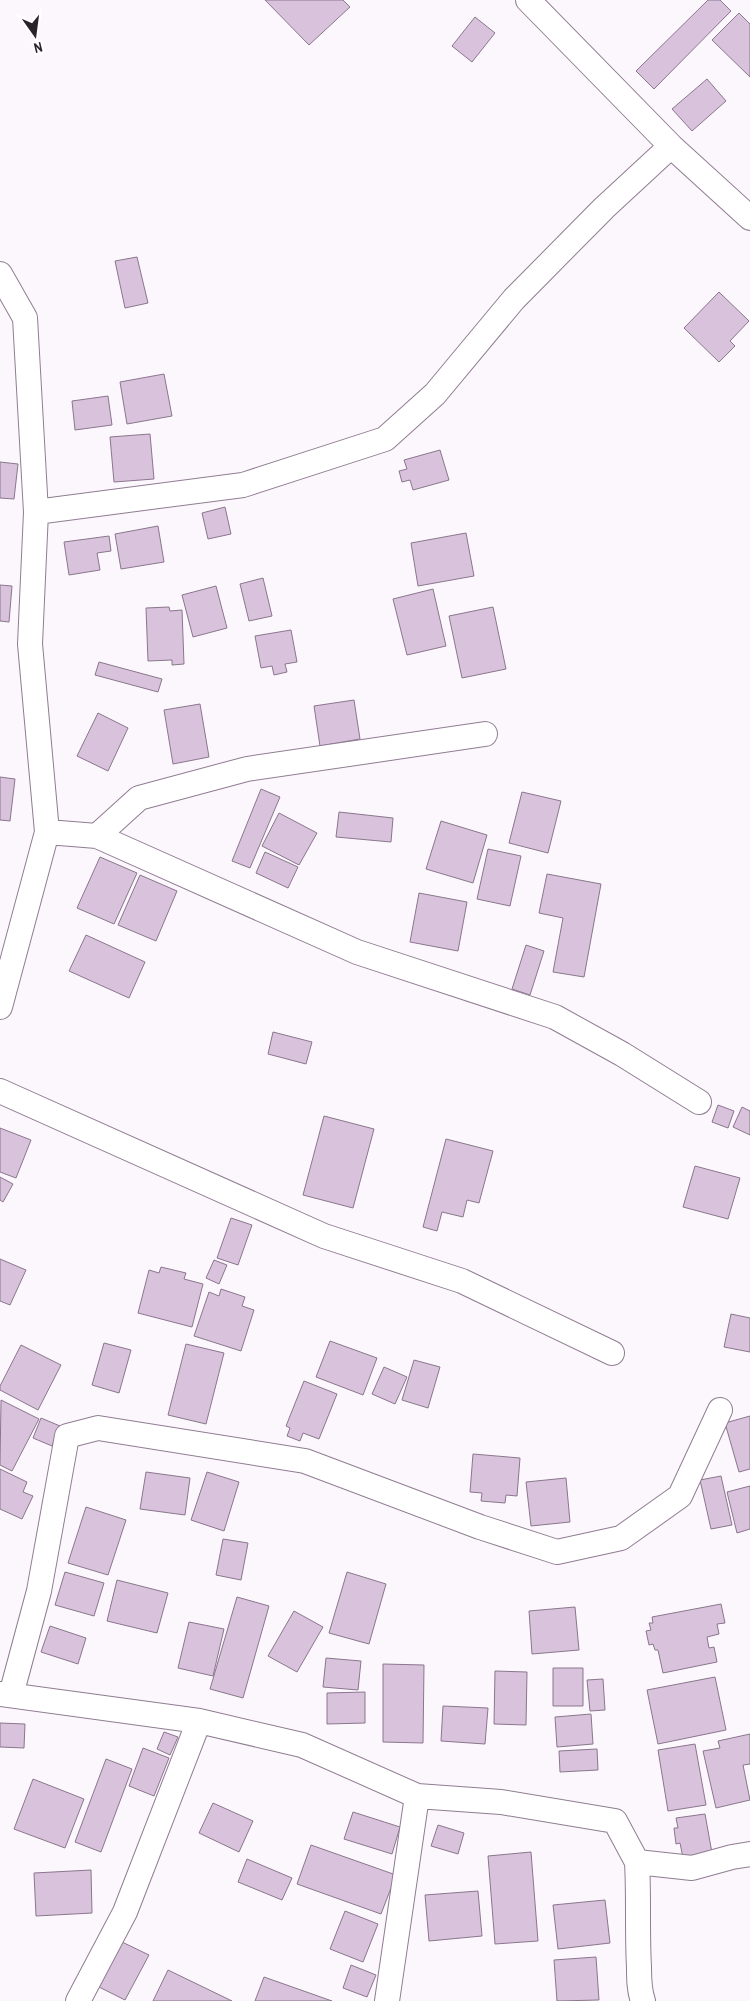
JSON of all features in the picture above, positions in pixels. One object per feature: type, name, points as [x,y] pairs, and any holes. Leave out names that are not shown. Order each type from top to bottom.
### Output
[{"type":"street","points":[[528,0],[671,146],[750,218]]},
{"type":"street","points":[[36,512],[243,485],[385,439],[435,394],[514,299],[604,208],[671,146]]},
{"type":"street","points":[[0,274],[25,318],[36,512],[30,644],[47,832],[0,1007]]},
{"type":"street","points":[[97,836],[139,798],[238,771],[485,734]]},
{"type":"street","points":[[47,832],[97,836],[357,952],[555,1017],[622,1054],[699,1102]]},
{"type":"street","points":[[0,1091],[324,1236],[462,1281],[612,1353]]},
{"type":"street","points":[[643,2001],[640,1994],[638,1948],[639,1891],[637,1862],[615,1821],[501,1802],[417,1796],[302,1745],[199,1721],[6,1695],[39,1592],[67,1436],[98,1428],[305,1461],[480,1527],[557,1552],[621,1538],[680,1496],[720,1410]]},
{"type":"street","points":[[78,2001],[125,1912],[199,1721]]},
{"type":"street","points":[[387,2001],[417,1796]]},
{"type":"street","points":[[637,1862],[692,1868],[750,1854]]},
{"type":"building","points":[[265,0],[343,0],[350,7],[309,45]]},
{"type":"building","points":[[708,0],[720,0],[731,11],[654,89],[636,71]]},
{"type":"building","points":[[739,13],[750,24],[750,77],[712,40]]},
{"type":"building","points":[[475,17],[495,33],[472,62],[452,46]]},
{"type":"building","points":[[707,79],[726,101],[692,131],[672,109]]},
{"type":"building","points":[[137,257],[148,303],[125,308],[115,261]]},
{"type":"building","points":[[719,292],[749,321],[730,341],[735,346],[719,362],[684,328]]},
{"type":"building","points":[[164,374],[172,416],[127,424],[120,382]]},
{"type":"building","points":[[108,396],[112,425],[75,430],[72,401]]},
{"type":"building","points":[[150,434],[154,479],[114,482],[110,437]]},
{"type":"building","points":[[440,450],[449,480],[413,490],[410,480],[402,482],[399,471],[407,469],[404,460]]},
{"type":"building","points":[[0,462],[18,464],[14,499],[0,498]]},
{"type":"building","points":[[225,507],[231,534],[208,539],[202,513]]},
{"type":"building","points":[[158,526],[164,562],[121,569],[115,534]]},
{"type":"building","points":[[466,533],[474,576],[418,586],[411,543]]},
{"type":"building","points":[[109,536],[111,551],[97,553],[100,570],[69,575],[64,542]]},
{"type":"building","points":[[263,578],[272,616],[249,621],[240,584]]},
{"type":"building","points":[[0,585],[12,586],[9,622],[0,621]]},
{"type":"building","points":[[216,586],[227,628],[193,637],[182,595]]},
{"type":"building","points":[[433,589],[446,646],[407,655],[393,599]]},
{"type":"building","points":[[169,607],[170,611],[182,610],[184,664],[172,665],[172,660],[148,661],[146,608]]},
{"type":"building","points":[[493,607],[506,669],[462,678],[449,616]]},
{"type":"building","points":[[291,630],[297,662],[285,664],[287,672],[274,675],[272,666],[261,668],[255,636]]},
{"type":"building","points":[[99,662],[162,679],[158,692],[95,675]]},
{"type":"building","points":[[354,700],[360,739],[320,746],[314,706]]},
{"type":"building","points":[[200,704],[209,757],[173,764],[164,710]]},
{"type":"building","points":[[98,713],[128,728],[108,771],[77,756]]},
{"type":"building","points":[[0,777],[15,779],[10,821],[0,820]]},
{"type":"building","points":[[261,789],[280,797],[250,868],[232,861]]},
{"type":"building","points":[[522,792],[561,801],[548,853],[509,843]]},
{"type":"building","points":[[339,812],[393,818],[391,842],[336,837]]},
{"type":"building","points":[[279,813],[317,833],[299,865],[262,846]]},
{"type":"building","points":[[441,821],[487,835],[473,883],[426,869]]},
{"type":"building","points":[[488,849],[521,856],[510,906],[477,899]]},
{"type":"building","points":[[265,852],[298,867],[288,888],[256,873]]},
{"type":"building","points":[[100,857],[137,873],[114,924],[77,908]]},
{"type":"building","points":[[547,874],[601,884],[584,977],[553,972],[563,918],[539,913]]},
{"type":"building","points":[[140,875],[177,891],[156,941],[118,925]]},
{"type":"building","points":[[419,893],[467,902],[458,951],[410,942]]},
{"type":"building","points":[[86,935],[145,962],[129,998],[69,971]]},
{"type":"building","points":[[526,945],[544,951],[530,995],[512,989]]},
{"type":"building","points":[[273,1032],[312,1042],[306,1064],[268,1054]]},
{"type":"building","points":[[718,1105],[734,1111],[728,1128],[712,1122]]},
{"type":"building","points":[[742,1107],[750,1111],[750,1135],[733,1127]]},
{"type":"building","points":[[324,1116],[374,1129],[353,1208],[303,1195]]},
{"type":"building","points":[[0,1128],[31,1140],[16,1178],[0,1172]]},
{"type":"building","points":[[446,1139],[493,1151],[479,1203],[467,1200],[463,1217],[442,1212],[437,1231],[423,1227]]},
{"type":"building","points":[[695,1166],[740,1178],[728,1219],[683,1207]]},
{"type":"building","points":[[0,1177],[13,1184],[3,1202],[0,1200]]},
{"type":"building","points":[[231,1218],[252,1225],[238,1265],[217,1258]]},
{"type":"building","points":[[0,1259],[26,1270],[10,1305],[0,1301]]},
{"type":"building","points":[[214,1260],[227,1265],[219,1284],[206,1278]]},
{"type":"building","points":[[161,1267],[186,1273],[184,1279],[203,1284],[192,1327],[138,1313],[149,1270],[159,1273]]},
{"type":"building","points":[[221,1289],[245,1297],[242,1306],[254,1310],[241,1351],[194,1336],[209,1292],[219,1296]]},
{"type":"building","points":[[731,1314],[750,1318],[750,1352],[724,1347]]},
{"type":"building","points":[[330,1341],[377,1358],[363,1395],[316,1377]]},
{"type":"building","points":[[104,1343],[131,1350],[119,1393],[92,1385]]},
{"type":"building","points":[[186,1344],[224,1353],[206,1424],[168,1415]]},
{"type":"building","points":[[21,1345],[61,1365],[38,1410],[0,1390],[0,1386]]},
{"type":"building","points":[[414,1360],[440,1367],[428,1408],[402,1400]]},
{"type":"building","points":[[384,1367],[407,1377],[395,1404],[372,1394]]},
{"type":"building","points":[[304,1381],[337,1394],[319,1439],[303,1433],[300,1441],[287,1436],[290,1428],[286,1426]]},
{"type":"building","points":[[1,1400],[39,1419],[12,1471],[0,1465]]},
{"type":"building","points":[[750,1416],[750,1469],[739,1472],[725,1423]]},
{"type":"building","points":[[41,1418],[60,1426],[52,1446],[33,1438]]},
{"type":"building","points":[[473,1454],[520,1458],[517,1496],[506,1495],[505,1503],[481,1501],[482,1493],[470,1492]]},
{"type":"building","points":[[0,1469],[27,1482],[23,1492],[33,1496],[22,1519],[0,1509]]},
{"type":"building","points":[[146,1472],[190,1478],[185,1515],[140,1509]]},
{"type":"building","points":[[207,1472],[239,1482],[224,1531],[191,1520]]},
{"type":"building","points":[[721,1476],[732,1525],[711,1529],[700,1480]]},
{"type":"building","points":[[566,1478],[570,1522],[531,1526],[526,1482]]},
{"type":"building","points":[[750,1486],[750,1529],[737,1533],[727,1492]]},
{"type":"building","points":[[86,1507],[126,1520],[108,1575],[68,1563]]},
{"type":"building","points":[[223,1539],[248,1543],[241,1580],[216,1575]]},
{"type":"building","points":[[65,1572],[104,1583],[94,1616],[55,1605]]},
{"type":"building","points":[[347,1572],[386,1584],[369,1644],[329,1633]]},
{"type":"building","points":[[117,1580],[168,1593],[157,1633],[107,1621]]},
{"type":"building","points":[[237,1597],[269,1606],[243,1698],[210,1689]]},
{"type":"building","points":[[721,1604],[725,1623],[717,1624],[719,1634],[707,1637],[709,1648],[714,1647],[717,1662],[663,1673],[658,1650],[655,1650],[653,1644],[649,1645],[646,1631],[651,1630],[649,1623],[653,1623],[652,1617]]},
{"type":"building","points":[[575,1607],[579,1650],[532,1654],[529,1611]]},
{"type":"building","points":[[294,1611],[323,1627],[297,1672],[268,1656]]},
{"type":"building","points":[[189,1622],[224,1629],[213,1676],[178,1668]]},
{"type":"building","points":[[50,1626],[86,1638],[78,1664],[41,1652]]},
{"type":"building","points":[[326,1658],[361,1661],[358,1690],[323,1687]]},
{"type":"building","points":[[383,1664],[424,1665],[423,1743],[383,1742]]},
{"type":"building","points":[[553,1668],[583,1668],[583,1706],[553,1706]]},
{"type":"building","points":[[495,1671],[527,1672],[526,1725],[494,1724]]},
{"type":"building","points":[[715,1677],[726,1730],[658,1744],[647,1690]]},
{"type":"building","points":[[603,1679],[605,1710],[590,1711],[587,1680]]},
{"type":"building","points":[[365,1692],[365,1723],[327,1724],[327,1693]]},
{"type":"building","points":[[443,1706],[488,1708],[485,1744],[441,1741]]},
{"type":"building","points":[[591,1714],[593,1744],[557,1747],[555,1717]]},
{"type":"building","points":[[0,1723],[25,1724],[24,1748],[0,1747]]},
{"type":"building","points":[[164,1732],[178,1737],[170,1755],[157,1749]]},
{"type":"building","points":[[750,1734],[750,1764],[743,1765],[750,1800],[716,1808],[703,1751],[720,1748],[718,1741]]},
{"type":"building","points":[[695,1744],[706,1805],[668,1811],[658,1750]]},
{"type":"building","points":[[143,1748],[169,1758],[154,1796],[129,1786]]},
{"type":"building","points":[[597,1749],[598,1770],[560,1772],[559,1751]]},
{"type":"building","points":[[106,1759],[132,1769],[101,1852],[75,1842]]},
{"type":"building","points":[[33,1779],[84,1799],[65,1848],[14,1829]]},
{"type":"building","points":[[213,1803],[253,1821],[239,1852],[199,1833]]},
{"type":"building","points":[[353,1812],[400,1827],[392,1854],[344,1839]]},
{"type":"building","points":[[705,1814],[712,1853],[683,1858],[680,1843],[676,1844],[674,1828],[678,1828],[676,1818]]},
{"type":"building","points":[[438,1825],[464,1833],[458,1854],[431,1846]]},
{"type":"building","points":[[311,1845],[396,1875],[381,1914],[297,1884]]},
{"type":"building","points":[[531,1852],[538,1941],[495,1944],[488,1856]]},
{"type":"building","points":[[247,1859],[292,1878],[282,1900],[238,1882]]},
{"type":"building","points":[[91,1870],[92,1913],[36,1916],[34,1873]]},
{"type":"building","points":[[478,1891],[482,1936],[429,1941],[425,1895]]},
{"type":"building","points":[[605,1900],[610,1943],[558,1949],[553,1905]]},
{"type":"building","points":[[345,1911],[378,1924],[363,1962],[330,1949]]},
{"type":"building","points":[[122,1942],[149,1955],[125,2000],[99,1987]]},
{"type":"building","points":[[596,1957],[599,2000],[557,2001],[554,1960]]},
{"type":"building","points":[[351,1965],[376,1975],[367,1997],[343,1988]]},
{"type":"building","points":[[168,1970],[232,2001],[153,2001]]},
{"type":"building","points":[[264,1977],[332,2001],[255,2001]]}]
